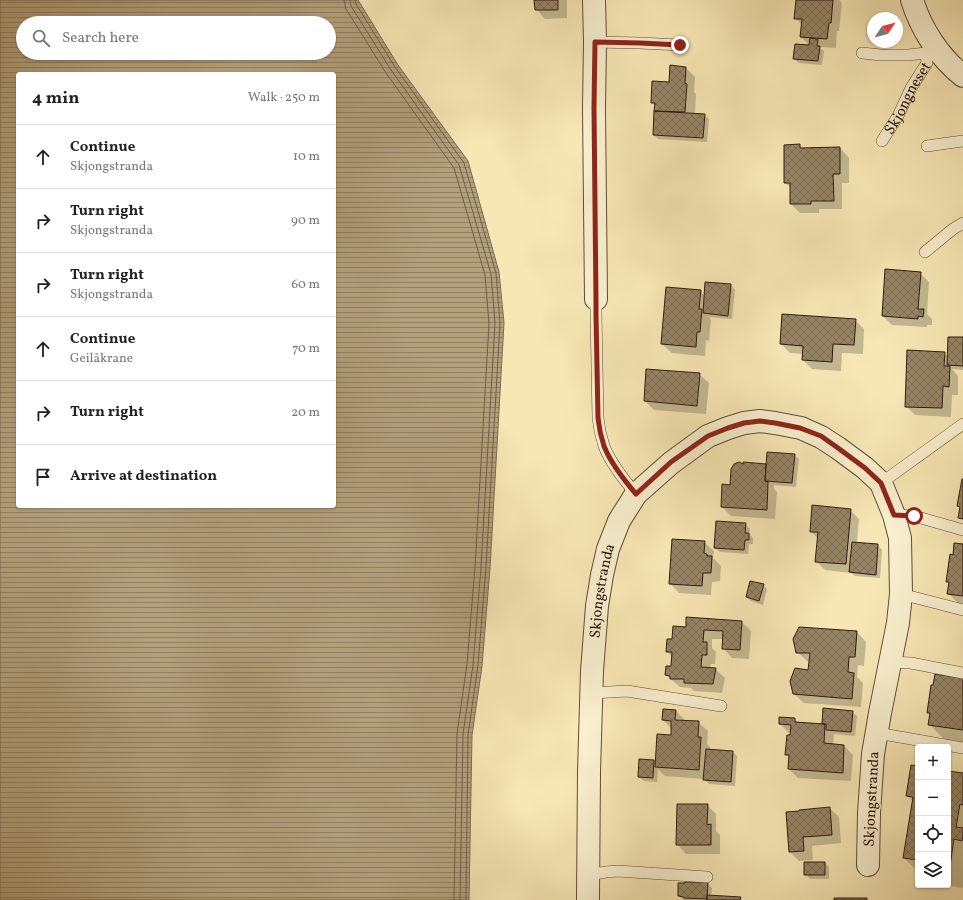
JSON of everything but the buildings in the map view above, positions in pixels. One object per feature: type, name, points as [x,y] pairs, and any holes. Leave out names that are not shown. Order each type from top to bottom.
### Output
[{"type":"street","points":[[594,0],[596,300]]},
{"type":"street","name":"Skjongneset","points":[[912,0],[924,28],[930,50],[963,76]]},
{"type":"street","name":"Skjongstranda","points":[[588,900],[588,772],[592,671],[597,606],[603,568],[608,549],[619,522],[636,494],[671,462],[708,436],[744,423],[760,421],[800,428],[821,436],[860,464],[881,483],[894,515],[900,538],[901,594],[898,623],[873,754],[869,813],[868,865]]},
{"type":"lane","points":[[595,42],[680,45]]},
{"type":"lane","name":"Skjongneset","points":[[862,53],[908,55],[930,50],[927,63],[911,88],[898,116],[882,141]]},
{"type":"lane","points":[[927,146],[963,141]]},
{"type":"lane","points":[[925,252],[963,223]]},
{"type":"lane","points":[[596,300],[597,402],[600,431],[604,447],[614,466],[636,494]]},
{"type":"lane","points":[[881,483],[963,424]]},
{"type":"lane","points":[[894,515],[914,516],[963,530]]},
{"type":"lane","points":[[901,594],[963,610]]},
{"type":"lane","points":[[890,662],[963,673]]},
{"type":"lane","points":[[592,693],[627,691],[721,706]]},
{"type":"lane","name":"Skjongstranda","points":[[877,733],[963,748]]},
{"type":"lane","points":[[588,875],[618,871],[707,877]]},
{"type":"water","points":[[0,0],[358,0],[398,65],[468,161],[499,272],[504,323],[490,568],[482,666],[472,735],[469,900],[0,900]]},
{"type":"route","points":[[680,45],[595,42],[594,108],[598,418],[604,447],[614,466],[636,494],[671,462],[708,436],[744,423],[760,421],[800,428],[821,436],[865,468],[881,483],[894,515],[914,516]]}]
